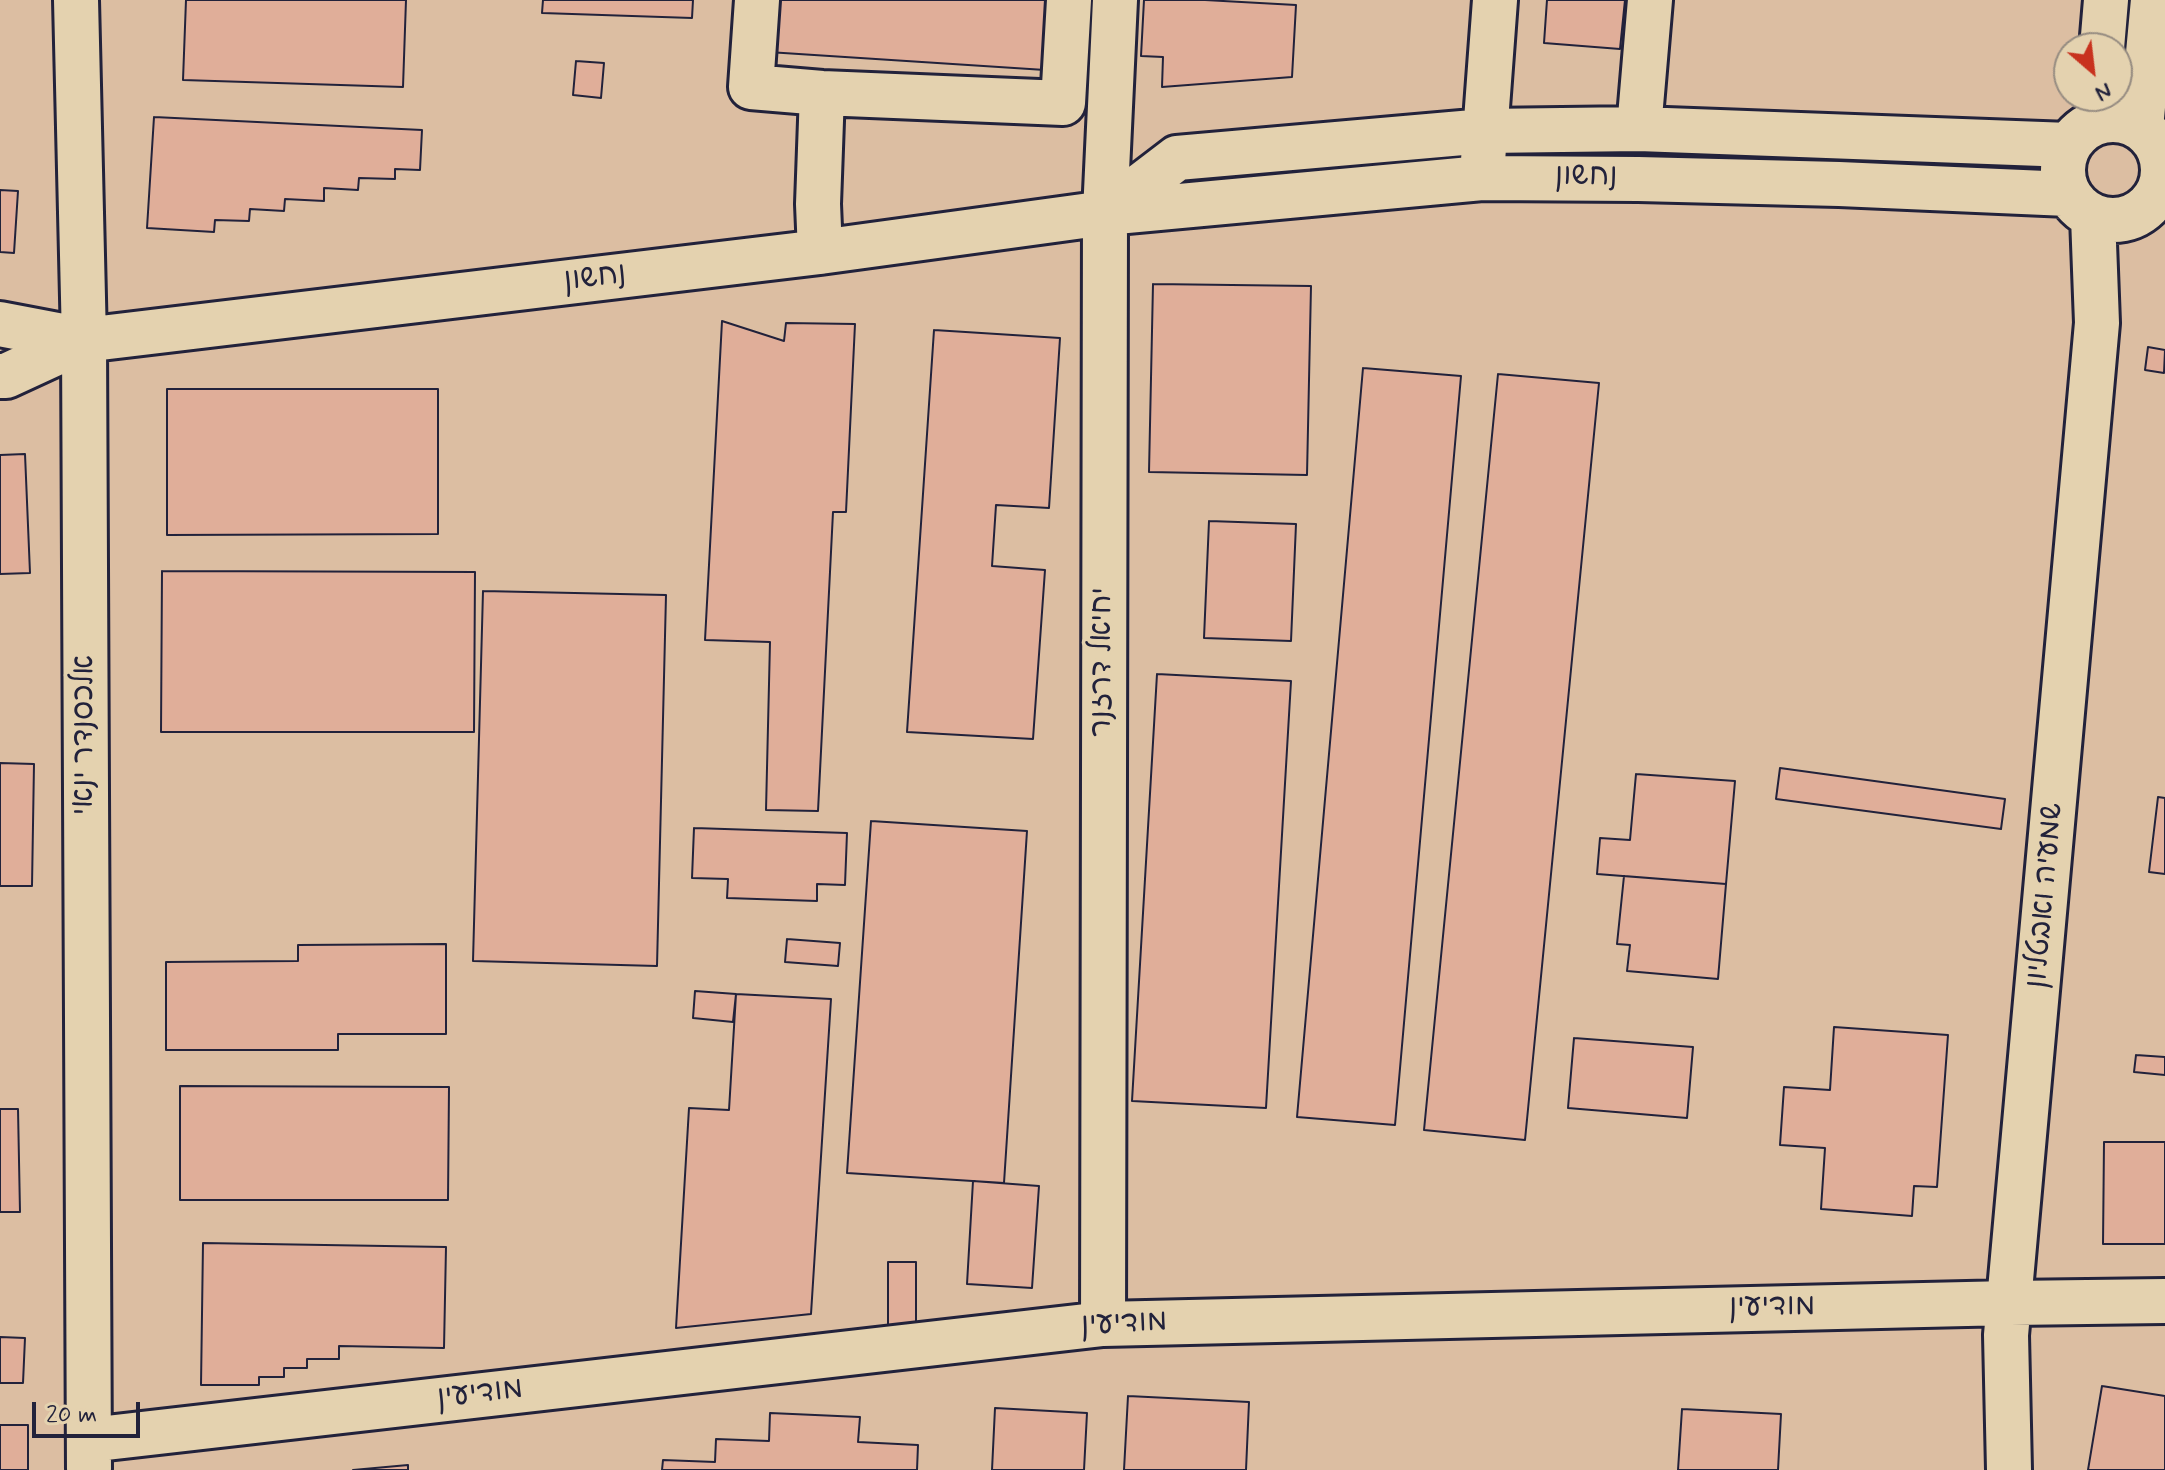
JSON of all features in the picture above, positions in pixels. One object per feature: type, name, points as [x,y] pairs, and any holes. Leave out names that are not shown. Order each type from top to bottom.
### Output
[{"type":"street","name":"אלכסנדר ינאי","points":[[76,0],[84,340],[89,1455]]},
{"type":"street","points":[[757,0],[751,87],[1063,103],[1069,0]]},
{"type":"street","name":"יחיאל דרזנר","points":[[1103,1324],[1105,213],[1115,0]]},
{"type":"street","points":[[1482,178],[1495,0]]},
{"type":"street","name":"נחשון","points":[[1639,129],[1650,0]]},
{"type":"street","points":[[2103,32],[2106,0]]},
{"type":"street","points":[[2153,0],[2155,144],[2164,167],[2162,182],[2153,203],[2123,220],[2108,220],[2081,205],[2063,177],[2064,161],[2087,122],[2126,121],[2155,144]]},
{"type":"street","points":[[820,252],[818,204],[822,93]]},
{"type":"street","name":"נחשון","points":[[1105,213],[1177,158],[1485,131],[2087,122]]},
{"type":"street","name":"נחשון","points":[[84,340],[820,252],[1105,213],[1482,178],[1715,181],[2081,205]]},
{"type":"street","name":"שמעיה ואבטליון","points":[[2097,323],[2153,203]]},
{"type":"street","name":"שמעיה ואבטליון","points":[[2009,1470],[2006,1335],[2097,323],[2081,205]]},
{"type":"street","points":[[0,324],[84,340]]},
{"type":"street","points":[[0,376],[84,340]]},
{"type":"street","name":"מודיעין","points":[[89,1455],[1103,1324],[2165,1301]]},
{"type":"shaded area","points":[[0,0],[2165,0],[2165,1470],[0,1470]]},
{"type":"building","points":[[186,0],[406,0],[403,87],[183,80]]},
{"type":"building","points":[[543,0],[693,0],[692,18],[542,13]]},
{"type":"building","points":[[772,0],[1050,0],[1045,70],[768,52]]},
{"type":"building","points":[[1144,0],[1296,5],[1292,77],[1162,87],[1163,57],[1141,56]]},
{"type":"building","points":[[1547,0],[1625,0],[1620,49],[1544,43]]},
{"type":"building","points":[[576,61],[604,63],[601,98],[573,95]]},
{"type":"building","points":[[154,117],[422,130],[420,170],[395,169],[395,179],[359,178],[358,190],[324,188],[324,201],[285,199],[284,211],[250,209],[249,221],[215,220],[214,232],[147,228]]},
{"type":"building","points":[[0,190],[18,191],[14,253],[0,252]]},
{"type":"building","points":[[1153,284],[1311,286],[1307,475],[1149,472]]},
{"type":"building","points":[[722,321],[784,341],[786,323],[855,324],[846,512],[833,512],[818,811],[766,810],[770,642],[705,640]]},
{"type":"building","points":[[934,330],[1060,338],[1049,508],[996,505],[992,566],[1045,570],[1033,739],[907,732]]},
{"type":"building","points":[[2148,347],[2165,350],[2164,373],[2145,370]]},
{"type":"building","points":[[1363,368],[1461,376],[1395,1125],[1297,1117]]},
{"type":"building","points":[[1498,374],[1599,383],[1525,1140],[1424,1130]]},
{"type":"building","points":[[167,389],[438,389],[438,534],[167,535]]},
{"type":"building","points":[[25,454],[30,573],[0,574],[0,455]]},
{"type":"building","points":[[1209,521],[1296,524],[1291,641],[1204,638]]},
{"type":"building","points":[[162,571],[475,572],[474,732],[161,732]]},
{"type":"building","points":[[483,591],[666,595],[657,966],[473,961]]},
{"type":"building","points":[[1157,674],[1291,681],[1266,1108],[1132,1101]]},
{"type":"building","points":[[0,763],[34,764],[32,886],[0,886]]},
{"type":"building","points":[[1780,768],[2005,799],[2001,829],[1776,799]]},
{"type":"building","points":[[1636,774],[1735,781],[1726,884],[1597,874],[1600,838],[1630,840]]},
{"type":"building","points":[[2158,797],[2165,798],[2165,874],[2149,872]]},
{"type":"building","points":[[871,821],[1027,831],[1004,1183],[847,1173]]},
{"type":"building","points":[[694,828],[847,833],[845,885],[817,884],[817,901],[727,898],[728,879],[692,878]]},
{"type":"building","points":[[1624,876],[1726,884],[1718,979],[1627,971],[1630,945],[1617,944]]},
{"type":"building","points":[[787,939],[840,943],[838,966],[785,962]]},
{"type":"building","points":[[446,944],[446,1034],[338,1034],[338,1050],[166,1050],[166,962],[298,961],[298,945]]},
{"type":"building","points":[[695,991],[736,994],[733,1022],[693,1018]]},
{"type":"building","points":[[736,994],[831,999],[811,1314],[676,1328],[689,1108],[729,1110]]},
{"type":"building","points":[[1834,1027],[1948,1035],[1937,1187],[1914,1186],[1912,1216],[1821,1209],[1825,1148],[1780,1145],[1784,1087],[1830,1090]]},
{"type":"building","points":[[1574,1038],[1693,1047],[1687,1118],[1568,1108]]},
{"type":"building","points":[[2136,1055],[2165,1057],[2165,1075],[2134,1072]]},
{"type":"building","points":[[180,1086],[449,1087],[448,1200],[180,1200]]},
{"type":"building","points":[[0,1109],[18,1109],[20,1212],[0,1212]]},
{"type":"building","points":[[2104,1142],[2165,1142],[2165,1244],[2103,1244]]},
{"type":"building","points":[[973,1181],[1039,1186],[1032,1288],[967,1284]]},
{"type":"building","points":[[203,1243],[446,1247],[444,1348],[339,1346],[339,1359],[307,1359],[307,1368],[284,1368],[284,1377],[259,1377],[259,1385],[201,1385]]},
{"type":"building","points":[[888,1262],[916,1262],[916,1325],[888,1325]]},
{"type":"building","points":[[0,1337],[25,1338],[23,1383],[0,1383]]},
{"type":"building","points":[[2102,1386],[2165,1396],[2165,1470],[2088,1470]]},
{"type":"building","points":[[1128,1396],[1249,1402],[1246,1470],[1124,1470]]},
{"type":"building","points":[[995,1408],[1087,1413],[1084,1470],[992,1470]]},
{"type":"building","points":[[1682,1409],[1781,1414],[1778,1470],[1678,1470]]},
{"type":"building","points":[[770,1413],[860,1417],[858,1442],[918,1445],[917,1470],[662,1470],[663,1460],[715,1462],[716,1439],[769,1441]]},
{"type":"building","points":[[0,1425],[28,1425],[28,1470],[0,1470]]},
{"type":"building","points":[[408,1465],[408,1470],[353,1470]]}]
